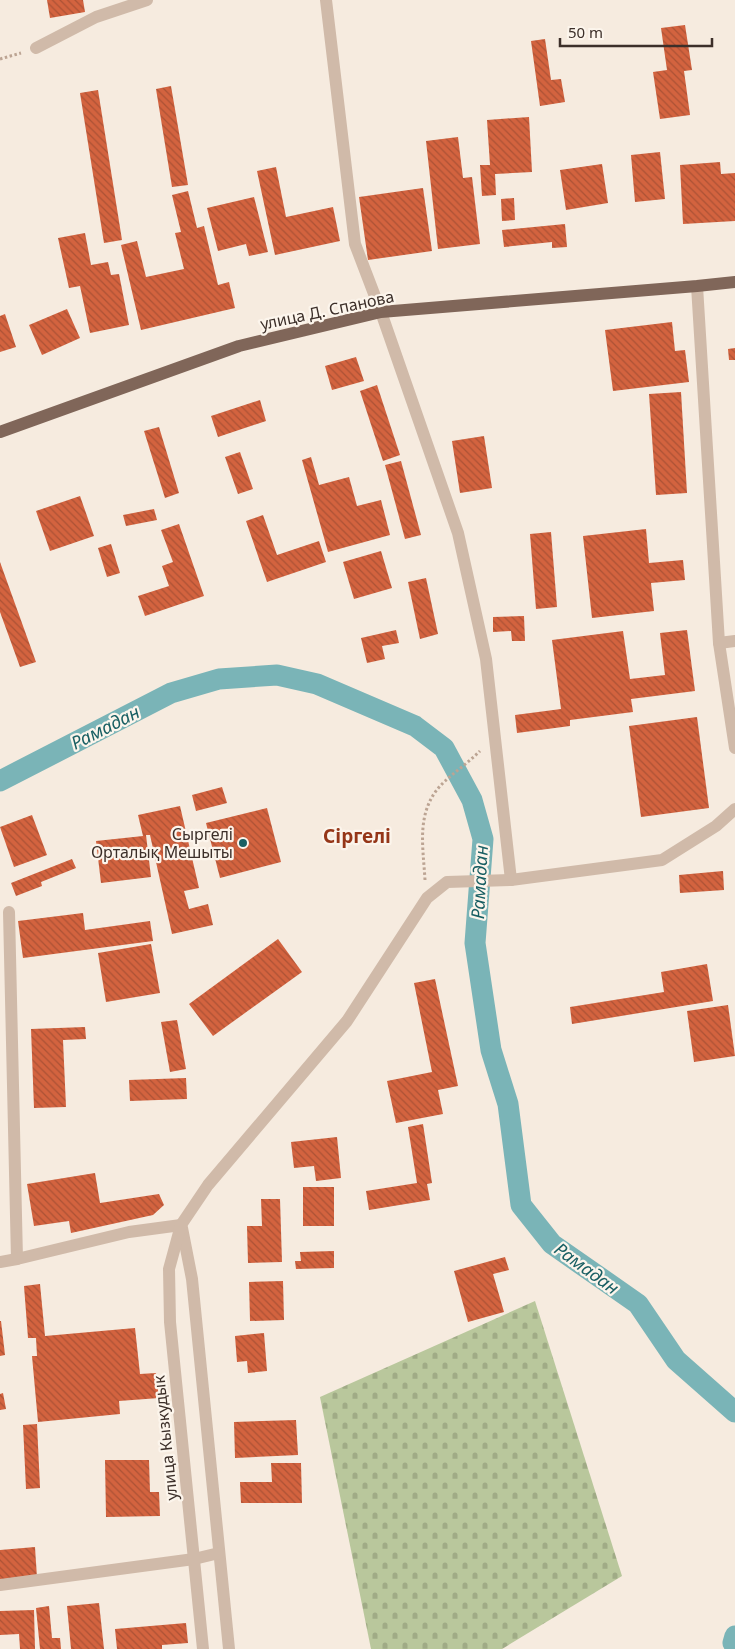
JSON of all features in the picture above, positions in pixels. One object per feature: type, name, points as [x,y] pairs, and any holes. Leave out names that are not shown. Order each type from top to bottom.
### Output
[{"type":"main road","name":"улица Д. Спанова","points":[[0,432],[239,346],[381,312],[735,282]]},
{"type":"street","points":[[36,48],[96,18],[147,0]]},
{"type":"street","points":[[326,0],[354,244],[381,312],[458,533],[486,659],[511,880],[662,860],[716,826],[735,809]]},
{"type":"street","points":[[698,286],[719,643],[735,748]]},
{"type":"street","points":[[719,643],[735,641]]},
{"type":"street","name":"улица Кызкудык","points":[[203,1649],[170,1322],[169,1269],[181,1226],[208,1185],[347,1021],[427,898],[447,882],[511,880]]},
{"type":"street","points":[[9,912],[17,1259]]},
{"type":"street","points":[[0,1262],[129,1232],[181,1226],[192,1279],[229,1649]]},
{"type":"street","points":[[0,1585],[194,1559],[219,1553]]},
{"type":"path","points":[[0,60],[36,48]]},
{"type":"path","points":[[427,898],[422,825],[429,801],[443,783],[466,764]]},
{"type":"green space","points":[[535,1301],[622,1576],[502,1649],[371,1649],[320,1397]]},
{"type":"building","points":[[47,0],[83,0],[85,12],[50,18]]},
{"type":"building","points":[[685,25],[692,70],[684,71],[690,115],[660,119],[653,72],[667,70],[661,28]]},
{"type":"building","points":[[545,39],[551,80],[561,79],[565,102],[540,106],[531,41]]},
{"type":"building","points":[[171,86],[188,185],[172,187],[156,89]]},
{"type":"building","points":[[98,90],[122,240],[104,243],[80,93]]},
{"type":"building","points":[[529,117],[532,172],[495,174],[496,195],[482,196],[480,165],[490,165],[487,120]]},
{"type":"building","points":[[458,137],[463,178],[472,177],[480,244],[438,249],[426,141]]},
{"type":"building","points":[[660,152],[665,199],[635,202],[631,155]]},
{"type":"building","points":[[720,162],[721,174],[735,173],[735,221],[683,224],[680,165]]},
{"type":"building","points":[[602,164],[608,203],[566,210],[560,170]]},
{"type":"building","points":[[276,167],[286,217],[333,207],[340,241],[275,255],[257,171]]},
{"type":"building","points":[[423,188],[432,251],[368,260],[359,197]]},
{"type":"building","points":[[188,191],[197,228],[204,226],[218,285],[229,282],[235,308],[141,330],[121,245],[137,241],[146,277],[184,269],[175,233],[181,232],[172,195]]},
{"type":"building","points":[[254,197],[268,252],[249,256],[246,244],[218,251],[207,208]]},
{"type":"building","points":[[514,198],[515,220],[502,221],[501,199]]},
{"type":"building","points":[[565,224],[567,247],[552,248],[552,242],[504,247],[502,230]]},
{"type":"building","points":[[85,233],[91,265],[108,262],[111,275],[119,274],[129,325],[90,333],[80,286],[69,288],[58,238]]},
{"type":"building","points":[[67,309],[80,338],[42,355],[29,325]]},
{"type":"building","points":[[5,314],[16,347],[0,352],[0,316]]},
{"type":"building","points":[[672,322],[675,351],[685,350],[689,382],[613,391],[605,330]]},
{"type":"building","points":[[735,348],[735,360],[729,360],[728,349]]},
{"type":"building","points":[[356,357],[364,381],[332,390],[325,366]]},
{"type":"building","points":[[377,385],[400,455],[383,461],[360,391]]},
{"type":"building","points":[[681,392],[687,493],[656,495],[649,394]]},
{"type":"building","points":[[260,400],[266,421],[218,437],[211,416]]},
{"type":"building","points":[[159,427],[179,493],[165,498],[144,431]]},
{"type":"building","points":[[484,436],[492,488],[460,493],[452,441]]},
{"type":"building","points":[[240,452],[253,489],[238,494],[225,457]]},
{"type":"building","points":[[311,457],[319,485],[349,477],[357,506],[381,500],[390,535],[328,552],[302,460]]},
{"type":"building","points":[[401,461],[421,535],[405,539],[385,465]]},
{"type":"building","points":[[80,496],[94,536],[50,551],[36,511]]},
{"type":"building","points":[[154,509],[157,520],[126,526],[123,515]]},
{"type":"building","points":[[263,515],[277,555],[319,541],[326,562],[267,582],[246,521]]},
{"type":"building","points":[[179,524],[204,596],[145,616],[138,596],[169,586],[162,566],[173,562],[161,530]]},
{"type":"building","points":[[646,529],[649,563],[683,560],[685,580],[651,583],[654,611],[592,618],[583,536]]},
{"type":"building","points":[[551,532],[557,607],[536,609],[530,534]]},
{"type":"building","points":[[111,544],[120,573],[107,577],[98,548]]},
{"type":"building","points":[[381,551],[392,588],[354,599],[343,562]]},
{"type":"building","points":[[0,562],[36,662],[20,667],[0,612]]},
{"type":"building","points":[[426,578],[438,634],[420,639],[408,582]]},
{"type":"building","points":[[524,616],[525,641],[512,641],[511,631],[493,632],[493,617]]},
{"type":"building","points":[[396,630],[399,643],[382,646],[385,659],[367,663],[361,638]]},
{"type":"building","points":[[687,630],[695,691],[631,699],[633,712],[570,720],[570,726],[517,733],[515,715],[561,709],[552,640],[623,631],[630,679],[665,675],[660,633]]},
{"type":"building","points":[[697,717],[709,808],[641,817],[629,726]]},
{"type":"building","points":[[222,787],[227,803],[196,811],[192,795]]},
{"type":"building","points":[[180,806],[199,888],[184,891],[189,909],[208,904],[213,925],[172,934],[150,835],[146,835],[151,877],[101,883],[96,841],[143,836],[138,815]]},
{"type":"building","name":"Сыргелі Орталық Мешыты","points":[[267,808],[281,862],[220,878],[206,823]]},
{"type":"building","points":[[32,815],[47,855],[14,867],[0,827]]},
{"type":"building","points":[[72,859],[76,868],[41,882],[42,886],[16,896],[11,883]]},
{"type":"building","points":[[723,871],[724,890],[680,893],[679,875]]},
{"type":"building","points":[[83,913],[85,930],[150,921],[153,941],[23,958],[18,921]]},
{"type":"building","points":[[278,939],[302,972],[213,1036],[189,1004]]},
{"type":"building","points":[[151,944],[160,993],[106,1002],[98,953]]},
{"type":"building","points":[[707,964],[713,1001],[572,1024],[570,1007],[664,992],[661,972]]},
{"type":"building","points":[[435,979],[458,1086],[438,1090],[443,1114],[396,1123],[387,1081],[432,1072],[414,983]]},
{"type":"building","points":[[728,1005],[735,1056],[694,1062],[687,1011]]},
{"type":"building","points":[[177,1020],[186,1069],[170,1072],[161,1022]]},
{"type":"building","points":[[85,1027],[86,1039],[63,1040],[66,1107],[34,1108],[31,1029]]},
{"type":"building","points":[[186,1078],[187,1099],[130,1101],[129,1080]]},
{"type":"building","points":[[423,1124],[432,1183],[427,1184],[430,1200],[369,1210],[366,1191],[417,1183],[408,1127]]},
{"type":"building","points":[[337,1137],[341,1178],[316,1181],[314,1166],[294,1168],[291,1142]]},
{"type":"building","points":[[95,1173],[100,1203],[159,1194],[164,1205],[153,1215],[71,1233],[69,1221],[34,1226],[27,1184]]},
{"type":"building","points":[[303,1187],[334,1187],[334,1226],[303,1226]]},
{"type":"building","points":[[261,1199],[280,1199],[282,1262],[248,1263],[247,1226],[262,1226]]},
{"type":"building","points":[[334,1251],[334,1268],[296,1269],[295,1261],[301,1261],[300,1252]]},
{"type":"building","points":[[505,1257],[509,1270],[493,1274],[504,1312],[468,1322],[454,1271]]},
{"type":"building","points":[[283,1281],[284,1320],[250,1321],[249,1282]]},
{"type":"building","points":[[40,1284],[45,1336],[135,1328],[140,1374],[156,1373],[159,1398],[119,1401],[120,1414],[38,1422],[32,1356],[37,1356],[36,1338],[28,1338],[24,1286]]},
{"type":"building","points":[[0,1321],[5,1355],[0,1356]]},
{"type":"building","points":[[264,1333],[267,1371],[248,1373],[247,1361],[237,1362],[235,1336]]},
{"type":"building","points":[[3,1393],[6,1409],[0,1410],[0,1394]]},
{"type":"building","points":[[296,1420],[298,1455],[235,1458],[234,1422]]},
{"type":"building","points":[[37,1424],[40,1488],[26,1489],[23,1425]]},
{"type":"building","points":[[105,1460],[149,1460],[150,1492],[159,1492],[160,1516],[106,1517]]},
{"type":"building","points":[[271,1463],[301,1463],[302,1503],[241,1503],[240,1482],[272,1482]]},
{"type":"building","points":[[35,1547],[37,1578],[0,1581],[0,1550]]},
{"type":"building","points":[[99,1603],[104,1649],[71,1649],[67,1606]]},
{"type":"building","points":[[49,1606],[52,1638],[60,1638],[61,1649],[40,1649],[36,1608]]},
{"type":"building","points":[[34,1610],[35,1649],[20,1649],[19,1634],[0,1635],[0,1611]]},
{"type":"building","points":[[186,1623],[188,1643],[162,1645],[162,1649],[117,1649],[115,1629]]},
{"type":"waterway","name":"Рамадан","points":[[0,781],[171,693],[219,679],[277,675],[317,684],[415,726],[444,748],[472,800],[483,839],[475,943],[491,1050],[508,1104],[521,1205],[552,1244],[638,1304],[676,1360],[735,1412]]},
{"type":"waterway","name":"Рамадан","points":[[735,1636],[733,1643],[735,1646]]},
{"type":"place","name":"Сыргелі Орталық Мешыты","points":[[243,843]]},
{"type":"district","name":"Сіргелі","points":[[357,836]]}]
